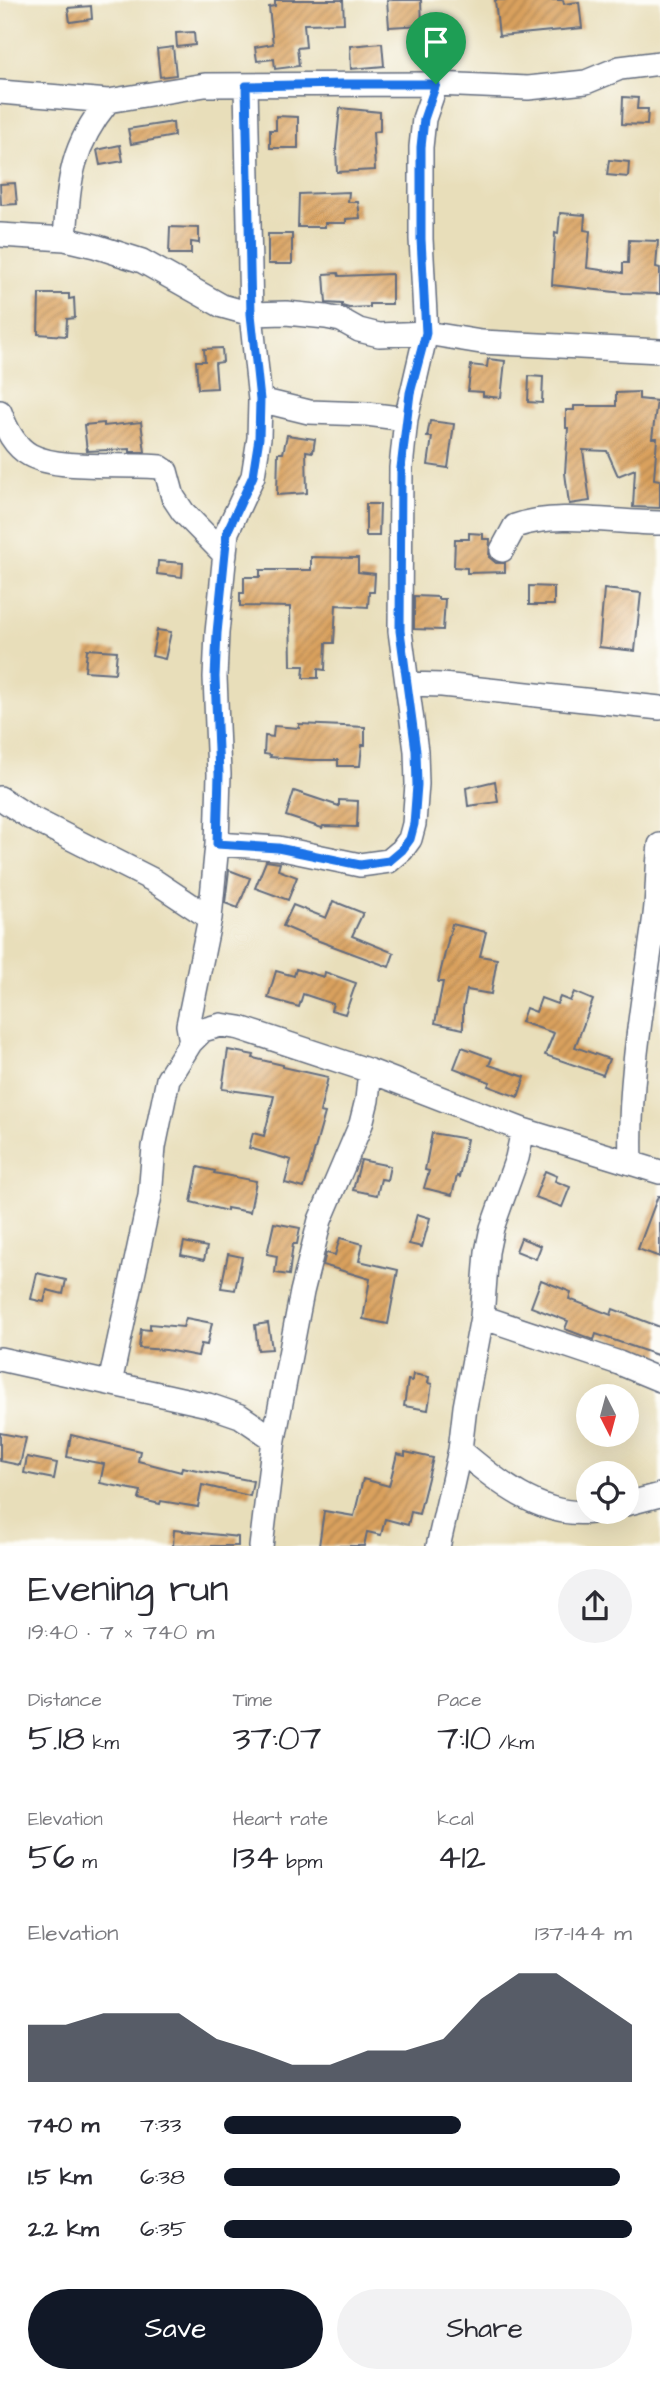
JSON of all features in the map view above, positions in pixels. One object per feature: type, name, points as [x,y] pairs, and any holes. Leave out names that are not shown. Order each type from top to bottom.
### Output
[{"type":"street","points":[[0,92],[108,101],[186,87],[436,84],[541,87],[586,82],[620,68],[660,63]]},
{"type":"street","points":[[217,844],[278,848],[360,865],[389,861],[410,839],[417,793],[416,751],[400,631],[401,468],[406,419],[426,333],[421,239],[421,147],[424,119],[436,84]]},
{"type":"street","points":[[191,1042],[188,1025],[210,918],[217,844],[219,774],[215,677],[227,532],[253,476],[257,461],[260,400],[251,314],[246,86]]},
{"type":"street","points":[[65,239],[71,173],[76,155],[89,124],[108,101]]},
{"type":"street","points":[[0,235],[65,239],[142,261],[222,306],[251,314],[286,313],[326,317],[379,335],[426,333],[481,342],[660,351]]},
{"type":"street","points":[[260,400],[309,412],[367,414],[406,419]]},
{"type":"street","points":[[0,412],[15,443],[31,456],[76,464],[160,467],[166,471],[173,497],[183,512],[225,555]]},
{"type":"street","points":[[502,550],[515,526],[528,521],[565,518],[660,523]]},
{"type":"street","points":[[407,684],[442,685],[660,708]]},
{"type":"street","points":[[0,798],[29,817],[153,880],[210,918]]},
{"type":"street","points":[[631,1162],[630,1127],[636,1040],[655,911],[660,845]]},
{"type":"street","points":[[110,1383],[150,1196],[154,1147],[168,1079],[191,1042],[203,1030],[222,1025],[240,1028],[370,1071],[523,1130],[660,1172]]},
{"type":"street","points":[[261,1546],[274,1439],[302,1292],[320,1220],[360,1124],[367,1100],[370,1071]]},
{"type":"street","points":[[438,1546],[460,1450],[482,1317],[486,1252],[517,1158],[523,1130]]},
{"type":"street","points":[[482,1317],[619,1363],[660,1380]]},
{"type":"street","points":[[0,1359],[208,1405],[240,1416],[274,1439]]},
{"type":"street","points":[[460,1450],[486,1472],[529,1498],[576,1513]]},
{"type":"street","points":[[639,1501],[660,1495]]},
{"type":"building","points":[[275,0],[343,0],[344,23],[304,24],[306,47],[297,48],[299,66],[275,69],[274,59],[257,61],[255,47],[273,44],[269,7],[275,6]]},
{"type":"building","points":[[387,0],[421,0],[422,25],[389,27]]},
{"type":"building","points":[[495,0],[563,0],[564,4],[579,2],[582,28],[499,36]]},
{"type":"building","points":[[91,6],[92,19],[70,22],[68,8]]},
{"type":"building","points":[[194,32],[195,45],[177,47],[176,33]]},
{"type":"building","points":[[382,43],[384,66],[351,69],[350,46]]},
{"type":"building","points":[[173,47],[176,75],[160,77],[157,49]]},
{"type":"building","points":[[623,97],[638,98],[637,109],[648,109],[647,125],[622,124]]},
{"type":"building","points":[[340,108],[380,112],[380,131],[373,132],[375,170],[337,172],[336,148]]},
{"type":"building","points":[[276,116],[298,117],[298,148],[270,148],[270,130],[276,130]]},
{"type":"building","points":[[173,122],[174,136],[131,144],[128,129]]},
{"type":"building","points":[[120,145],[123,161],[100,165],[97,150]]},
{"type":"building","points":[[609,160],[629,162],[628,177],[607,175]]},
{"type":"building","points":[[15,183],[17,204],[1,205],[0,184]]},
{"type":"building","points":[[349,192],[348,202],[358,202],[360,218],[346,219],[346,223],[325,223],[325,227],[298,227],[299,194]]},
{"type":"building","points":[[560,213],[585,215],[584,230],[590,231],[587,268],[623,273],[623,263],[628,263],[629,240],[658,241],[656,267],[660,268],[660,294],[552,285],[555,233],[558,234]]},
{"type":"building","points":[[170,227],[199,228],[199,243],[191,242],[191,254],[169,254]]},
{"type":"building","points":[[268,234],[292,234],[292,264],[268,264]]},
{"type":"building","points":[[338,273],[339,276],[392,274],[392,304],[349,308],[342,304],[326,303],[324,274]]},
{"type":"building","points":[[39,294],[69,294],[69,299],[74,298],[75,318],[67,319],[66,336],[38,334]]},
{"type":"building","points":[[222,348],[223,362],[215,363],[217,388],[198,389],[196,361],[205,361],[204,349]]},
{"type":"building","points":[[488,359],[505,361],[501,398],[483,396],[483,392],[468,391],[471,365],[487,367]]},
{"type":"building","points":[[529,376],[543,377],[542,403],[528,402]]},
{"type":"building","points":[[639,392],[639,399],[657,401],[652,438],[657,438],[654,479],[660,480],[660,508],[633,507],[635,469],[618,476],[607,451],[583,450],[590,501],[569,504],[565,473],[568,428],[566,410],[574,410],[574,406],[616,406],[616,393]]},
{"type":"building","points":[[430,421],[454,424],[448,468],[428,465],[432,437],[427,437]]},
{"type":"building","points":[[141,422],[145,452],[130,452],[130,449],[87,451],[84,425]]},
{"type":"building","points":[[287,435],[315,439],[313,452],[306,451],[307,493],[277,495],[278,453],[283,453]]},
{"type":"building","points":[[366,504],[380,504],[379,536],[366,536]]},
{"type":"building","points":[[469,533],[483,534],[483,539],[490,539],[489,557],[496,563],[505,563],[505,572],[467,573],[467,568],[454,567],[455,539],[469,539]]},
{"type":"building","points":[[311,557],[358,558],[358,572],[375,574],[374,592],[369,592],[368,607],[336,605],[334,643],[326,643],[325,670],[318,669],[318,678],[303,678],[304,666],[291,666],[290,607],[240,606],[240,593],[244,593],[244,577],[260,577],[260,570],[311,570]]},
{"type":"building","points":[[158,561],[183,563],[182,577],[157,574]]},
{"type":"building","points":[[529,586],[554,587],[554,605],[529,605]]},
{"type":"building","points":[[604,589],[641,593],[635,651],[599,647]]},
{"type":"building","points":[[414,596],[445,599],[443,630],[414,629]]},
{"type":"building","points":[[157,630],[171,632],[165,659],[152,656]]},
{"type":"building","points":[[87,649],[117,651],[115,673],[85,671]]},
{"type":"building","points":[[299,724],[365,727],[365,745],[362,745],[360,766],[338,766],[338,760],[270,757],[271,755],[264,754],[265,736],[273,737],[274,726],[299,728]]},
{"type":"building","points":[[495,781],[498,802],[468,806],[466,788]]},
{"type":"building","points":[[294,791],[339,806],[339,800],[358,801],[357,827],[322,828],[286,816]]},
{"type":"building","points":[[266,861],[280,863],[278,870],[297,877],[288,900],[255,888]]},
{"type":"building","points":[[229,870],[250,878],[238,908],[225,903]]},
{"type":"building","points":[[333,901],[363,913],[352,936],[394,953],[389,967],[283,926],[293,905],[326,918]]},
{"type":"building","points":[[452,924],[486,932],[480,956],[497,959],[491,994],[467,990],[463,1029],[435,1023],[443,982],[438,982]]},
{"type":"building","points":[[296,969],[324,977],[325,972],[356,983],[345,1014],[331,1010],[333,1004],[303,994],[299,1007],[268,998],[276,971],[294,976]]},
{"type":"building","points":[[574,992],[593,1000],[575,1047],[609,1059],[603,1075],[545,1055],[554,1033],[521,1022],[526,1008],[536,1012],[541,998],[557,1004],[560,997],[570,1001]]},
{"type":"building","points":[[462,1047],[492,1058],[489,1065],[525,1077],[518,1097],[488,1086],[490,1082],[454,1068]]},
{"type":"building","points":[[228,1050],[328,1077],[320,1112],[325,1113],[304,1188],[285,1183],[291,1160],[249,1148],[253,1133],[264,1136],[274,1096],[222,1089]]},
{"type":"building","points":[[432,1133],[467,1139],[459,1177],[457,1176],[452,1195],[424,1188],[429,1171],[425,1170]]},
{"type":"building","points":[[361,1160],[390,1166],[387,1180],[381,1179],[377,1195],[353,1190]]},
{"type":"building","points":[[198,1167],[256,1181],[250,1212],[227,1208],[227,1211],[191,1202]]},
{"type":"building","points":[[545,1171],[557,1176],[555,1181],[570,1187],[562,1207],[535,1197]]},
{"type":"building","points":[[660,1196],[660,1257],[638,1249]]},
{"type":"building","points":[[417,1214],[430,1218],[422,1247],[409,1244]]},
{"type":"building","points":[[274,1223],[300,1228],[297,1244],[293,1244],[289,1275],[275,1273],[277,1256],[267,1254]]},
{"type":"building","points":[[340,1238],[363,1244],[359,1261],[398,1270],[388,1324],[363,1319],[370,1279],[323,1265],[326,1253],[335,1255]]},
{"type":"building","points":[[521,1238],[541,1246],[536,1259],[516,1251]]},
{"type":"building","points":[[184,1242],[207,1247],[204,1260],[181,1255]]},
{"type":"building","points":[[228,1254],[242,1257],[235,1290],[221,1288]]},
{"type":"building","points":[[37,1273],[66,1280],[63,1294],[47,1290],[44,1302],[31,1299]]},
{"type":"building","points":[[541,1280],[571,1292],[569,1299],[611,1315],[613,1309],[660,1327],[660,1356],[596,1334],[594,1340],[565,1329],[568,1321],[531,1307]]},
{"type":"building","points":[[186,1318],[212,1323],[207,1345],[201,1344],[198,1356],[139,1348],[141,1329],[150,1330],[150,1324],[183,1327]]},
{"type":"building","points":[[268,1323],[272,1349],[258,1350],[255,1325]]},
{"type":"building","points":[[413,1374],[429,1377],[428,1383],[432,1384],[428,1410],[404,1406],[408,1380],[412,1381]]},
{"type":"building","points":[[0,1433],[26,1438],[20,1465],[0,1461]]},
{"type":"building","points":[[71,1435],[140,1451],[138,1461],[181,1472],[182,1467],[253,1481],[250,1496],[202,1485],[198,1507],[161,1501],[160,1504],[139,1499],[141,1491],[100,1483],[104,1464],[67,1457]]},
{"type":"building","points":[[405,1452],[433,1458],[419,1514],[411,1512],[408,1525],[385,1519],[381,1535],[367,1532],[364,1546],[319,1546],[324,1511],[354,1516],[363,1479],[389,1486],[397,1454],[405,1456]]},
{"type":"building","points":[[27,1457],[57,1463],[54,1479],[24,1473]]},
{"type":"building","points":[[174,1530],[238,1537],[238,1546],[173,1546]]},
{"type":"route","points":[[436,84],[428,102],[421,147],[421,239],[426,333],[410,393],[401,468],[401,655],[416,751],[417,785],[417,802],[410,839],[389,861],[360,865],[278,848],[217,844],[219,774],[215,677],[227,532],[253,476],[259,438],[260,400],[251,314],[246,86],[436,84]]}]
